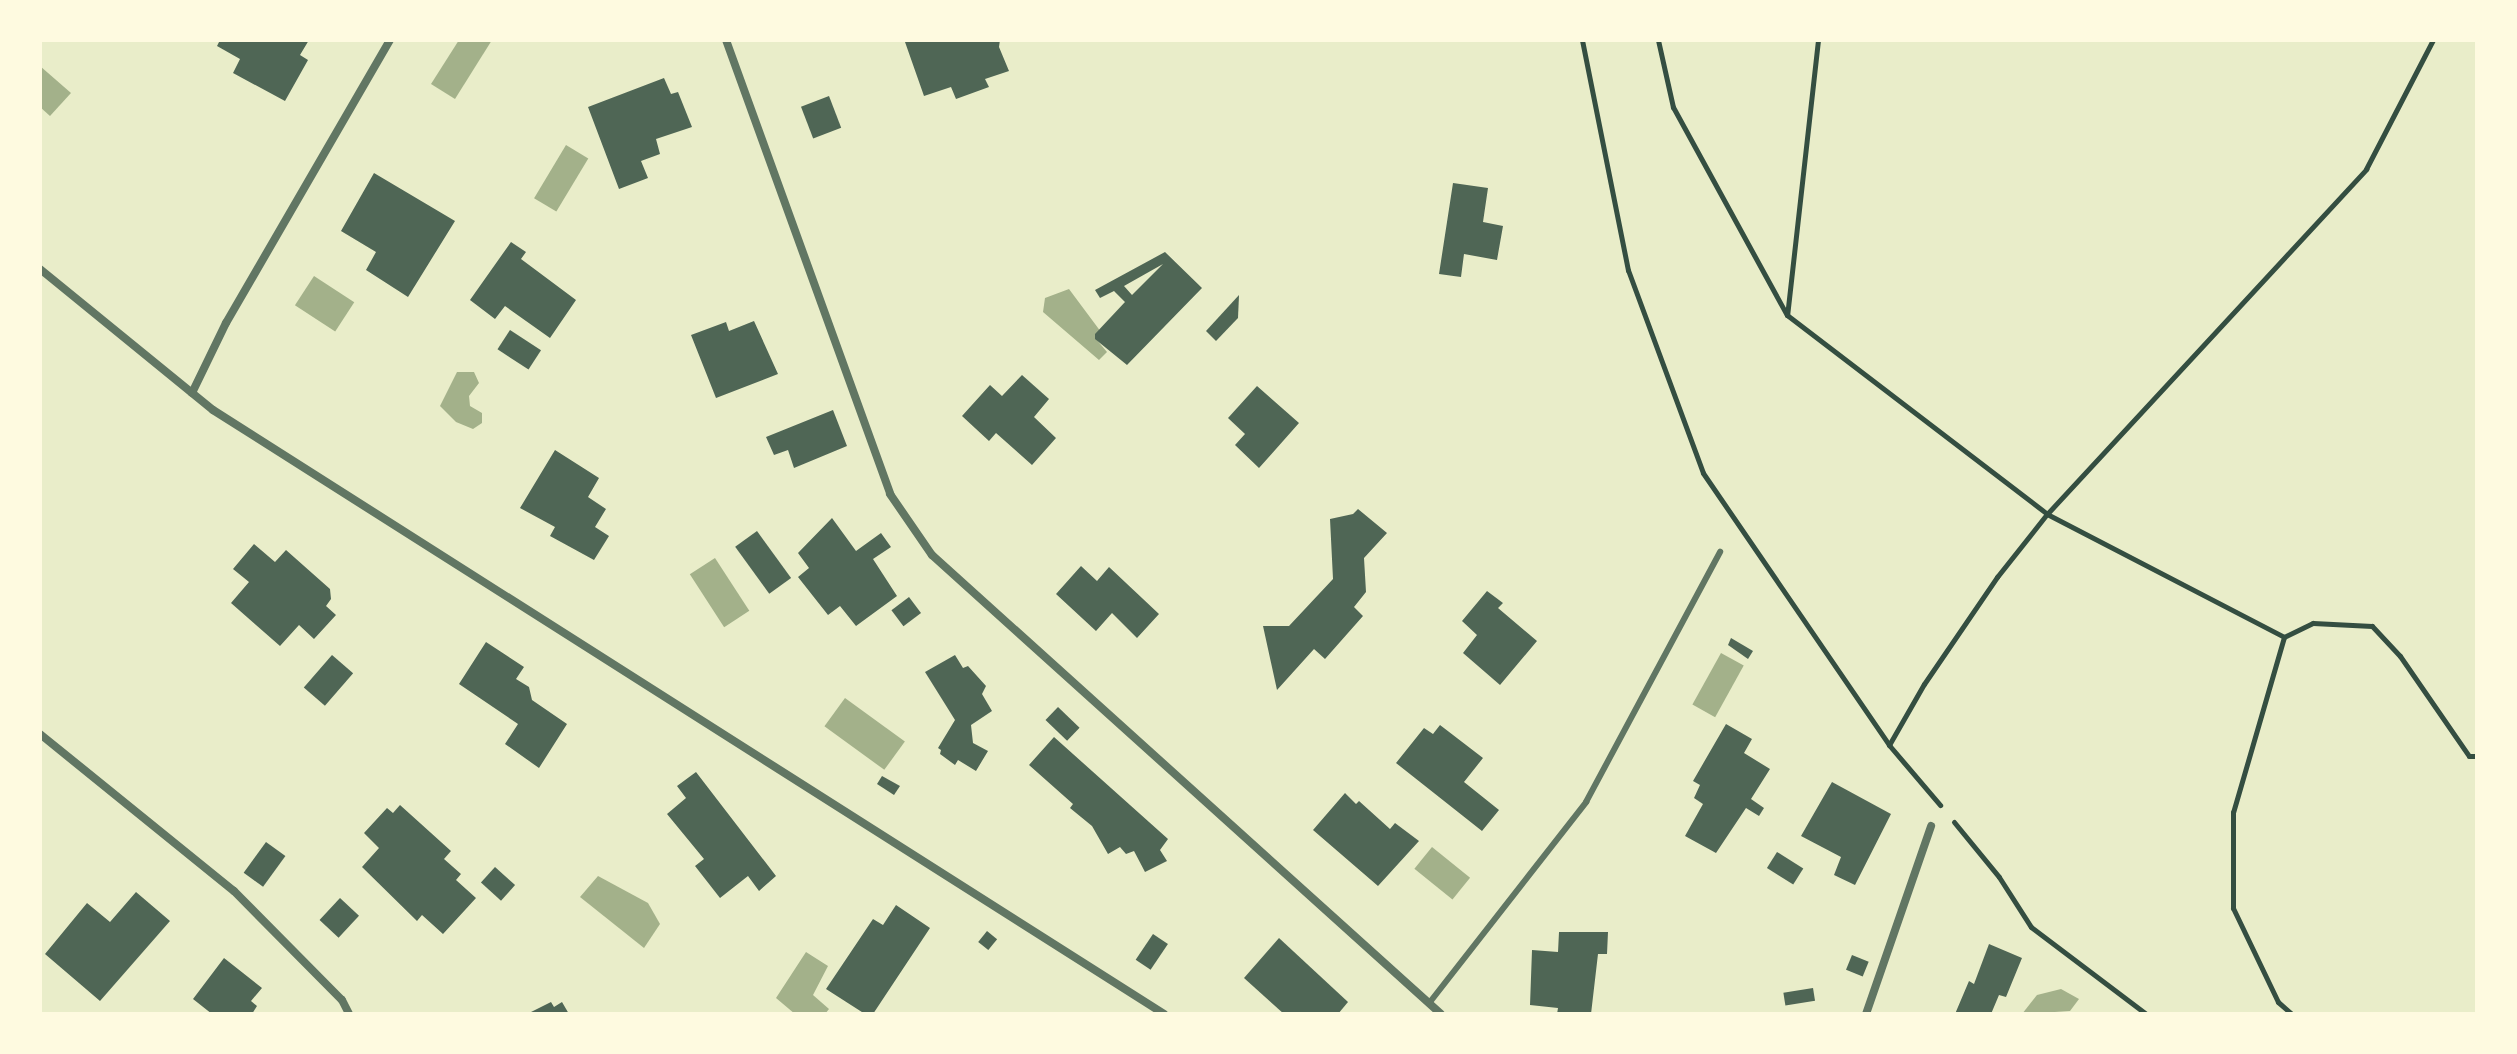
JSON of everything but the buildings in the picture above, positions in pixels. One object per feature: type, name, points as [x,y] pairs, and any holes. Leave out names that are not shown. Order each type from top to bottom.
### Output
[{"type":"street","points":[[192,393],[226,323],[390,40]]},
{"type":"street","points":[[726,40],[890,494],[932,555],[1441,1014]]},
{"type":"street","points":[[40,269],[213,410],[1164,1014]]},
{"type":"street","points":[[40,734],[234,891],[342,1000],[349,1014]]},
{"type":"street","points":[[1866,1014],[1931,826]]},
{"type":"lane","points":[[1430,1002],[1586,802],[1720,552]]},
{"type":"path","points":[[1582,40],[1628,270],[1703,473],[1889,745],[1999,877],[2031,927],[2146,1014]]},
{"type":"path","points":[[1658,40],[1673,107],[1787,315],[2047,514],[2284,637]]},
{"type":"path","points":[[1787,315],[1818,40]]},
{"type":"path","points":[[1889,745],[1924,684],[1981,601],[2047,514],[2366,169],[2433,40]]},
{"type":"path","points":[[2292,1014],[2278,1002],[2233,908],[2233,812],[2284,637],[2313,623],[2372,626],[2400,656],[2469,756],[2477,756]]},
{"type":"shaded area","points":[[459,40],[492,40],[455,99],[431,84]]},
{"type":"shaded area","points":[[40,66],[71,93],[50,116],[40,107]]},
{"type":"shaded area","points":[[566,145],[588,158],[556,212],[534,198]]},
{"type":"shaded area","points":[[314,276],[354,302],[335,331],[295,305]]},
{"type":"shaded area","points":[[1069,289],[1101,332],[1096,339],[1107,352],[1099,360],[1043,312],[1045,298]]},
{"type":"shaded area","points":[[457,372],[474,372],[479,383],[469,396],[470,406],[482,413],[482,423],[473,429],[456,422],[440,406]]},
{"type":"shaded area","points":[[715,558],[749,611],[724,627],[690,574]]},
{"type":"shaded area","points":[[1721,653],[1744,666],[1715,717],[1692,705]]},
{"type":"shaded area","points":[[845,698],[905,741],[884,770],[824,726]]},
{"type":"shaded area","points":[[1432,847],[1470,878],[1452,900],[1414,869]]},
{"type":"shaded area","points":[[598,876],[648,903],[660,924],[644,948],[580,897]]},
{"type":"shaded area","points":[[806,952],[828,966],[813,995],[829,1009],[825,1014],[795,1014],[776,998]]},
{"type":"shaded area","points":[[2061,989],[2079,999],[2070,1011],[2022,1014],[2037,995]]}]
